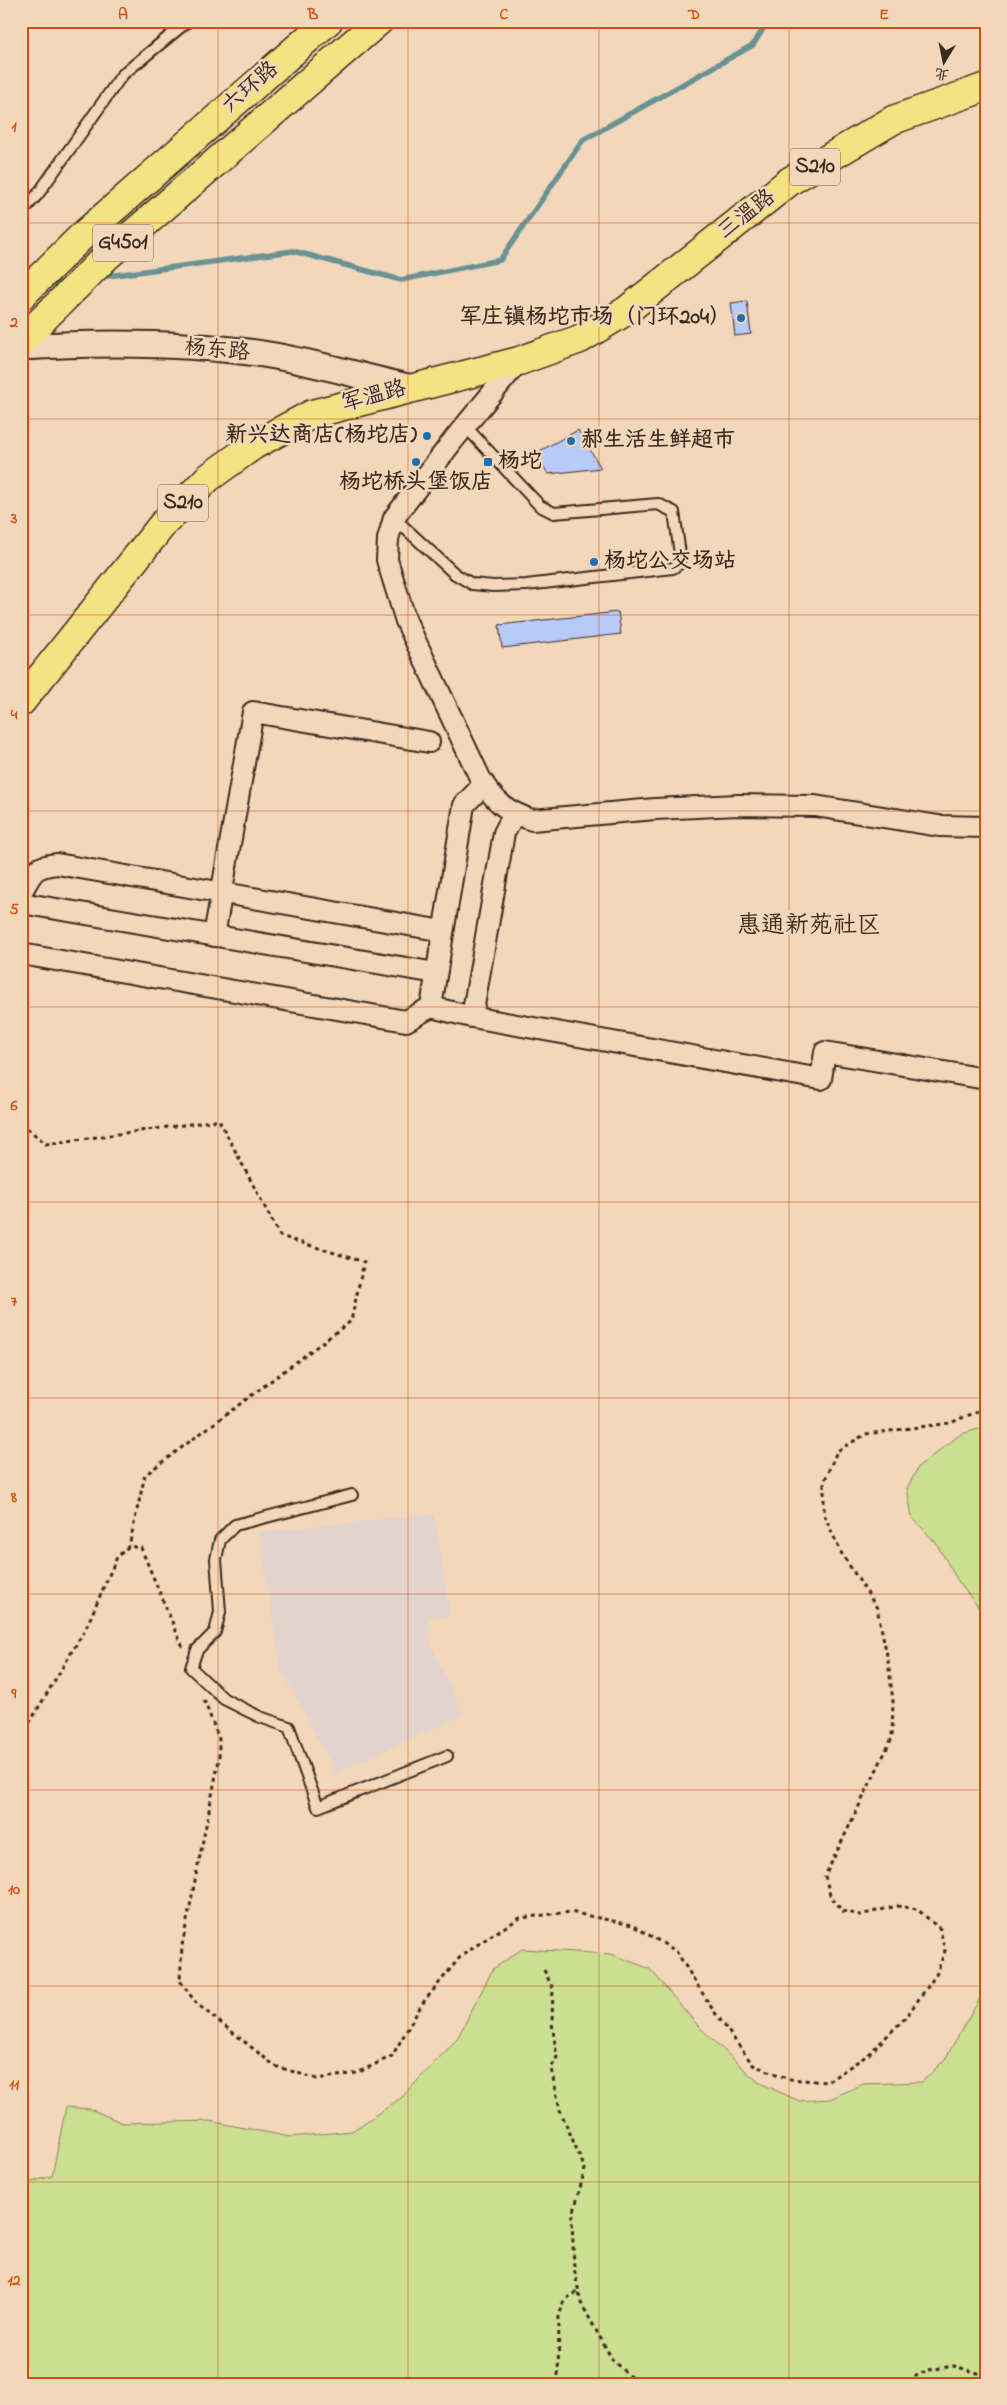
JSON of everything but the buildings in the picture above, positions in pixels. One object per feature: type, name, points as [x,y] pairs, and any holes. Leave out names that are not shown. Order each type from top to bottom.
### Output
[{"type":"main road","name":"六环路","points":[[21,296],[81,237],[328,21]]},
{"type":"main road","name":"六环路","points":[[21,341],[106,257],[379,21]]},
{"type":"main road","name":"三温路","points":[[626,311],[790,182],[893,120],[986,87]]},
{"type":"main road","name":"军温路","points":[[21,702],[163,524],[208,478],[254,445],[312,414],[519,361],[580,339],[626,311]]},
{"type":"street","name":"杨东路","points":[[21,347],[72,344],[209,349],[275,356],[408,388]]},
{"type":"street","points":[[519,361],[465,426],[394,518],[388,539],[387,560],[406,621],[493,799],[514,814],[532,820],[664,808],[738,805],[815,806],[939,826],[986,827]]},
{"type":"street","points":[[214,936],[253,712],[429,742]]},
{"type":"street","points":[[431,1007],[464,805],[484,784]]},
{"type":"street","points":[[472,1017],[504,833],[514,814]]},
{"type":"street","points":[[21,893],[32,873],[40,866],[57,864],[443,931]]},
{"type":"street","points":[[21,904],[436,973]]},
{"type":"street","points":[[21,954],[406,1021],[431,1007],[472,1017],[821,1079],[825,1052],[986,1079]]},
{"type":"lane","points":[[21,213],[38,194],[122,75],[188,21]]},
{"type":"lane","points":[[394,518],[455,574],[472,584],[492,586],[526,585],[673,568],[678,564],[680,554],[674,512],[658,504],[554,513],[540,506],[465,426]]},
{"type":"lane","points":[[352,1495],[235,1525],[220,1540],[216,1559],[220,1612],[216,1632],[197,1650],[191,1668],[224,1699],[289,1727],[318,1807],[447,1756]]},
{"type":"path","points":[[21,1123],[46,1144],[220,1120],[280,1236],[364,1262],[350,1321],[145,1475],[129,1546],[117,1557],[86,1628],[21,1736]]},
{"type":"path","points":[[129,1546],[141,1548],[219,1739],[219,1760],[182,1946],[180,1981],[197,2004],[275,2066],[317,2079],[358,2073],[392,2056],[422,2004],[460,1956],[520,1918],[570,1912],[632,1926],[676,1951],[713,2010],[753,2065],[789,2079],[827,2082],[869,2054],[906,2017],[936,1975],[945,1951],[940,1929],[917,1909],[898,1906],[860,1915],[842,1911],[830,1895],[825,1876],[892,1738],[892,1701],[888,1660],[877,1608],[840,1551],[824,1514],[824,1482],[837,1451],[866,1434],[950,1423],[986,1408]]},
{"type":"path","points":[[544,1970],[553,1989],[552,2023],[557,2057],[551,2068],[560,2110],[586,2169],[572,2219],[574,2268],[579,2291],[582,2303],[613,2361],[638,2384]]},
{"type":"path","points":[[558,2384],[558,2317],[564,2300],[579,2291]]},
{"type":"path","points":[[900,2384],[928,2370],[954,2366],[978,2373],[984,2384]]},
{"type":"shaded area","points":[[434,1514],[450,1616],[429,1617],[430,1642],[463,1715],[336,1773],[281,1669],[259,1532]]},
{"type":"green space","points":[[986,1427],[986,1617],[958,1581],[936,1543],[912,1517],[907,1488],[919,1466],[961,1434]]},
{"type":"green space","points":[[522,1949],[611,1954],[650,1969],[699,2027],[758,2082],[799,2101],[830,2099],[863,2084],[922,2082],[945,2059],[986,1988],[986,2384],[21,2384],[21,2185],[52,2176],[66,2107],[90,2109],[123,2123],[209,2121],[290,2137],[352,2131],[401,2098],[457,2039],[493,1969]]},
{"type":"waterway","points":[[100,277],[293,251],[401,280],[500,260],[583,140],[753,45],[768,21]]},
{"type":"waterway","points":[[46,285],[66,282]]},
{"type":"place","name":"军庄镇杨坨市场（门环204）","points":[[741,318]]},
{"type":"place","name":"新兴达商店(杨坨店)","points":[[427,436]]},
{"type":"place","name":"郝生活生鲜超市","points":[[571,441]]},
{"type":"place","name":"杨坨桥头堡饭店","points":[[416,462]]},
{"type":"place","name":"杨坨","points":[[488,462]]},
{"type":"place","name":"杨坨公交场站","points":[[594,562]]},
{"type":"district","name":"惠通新苑社区","points":[[809,926]]}]
